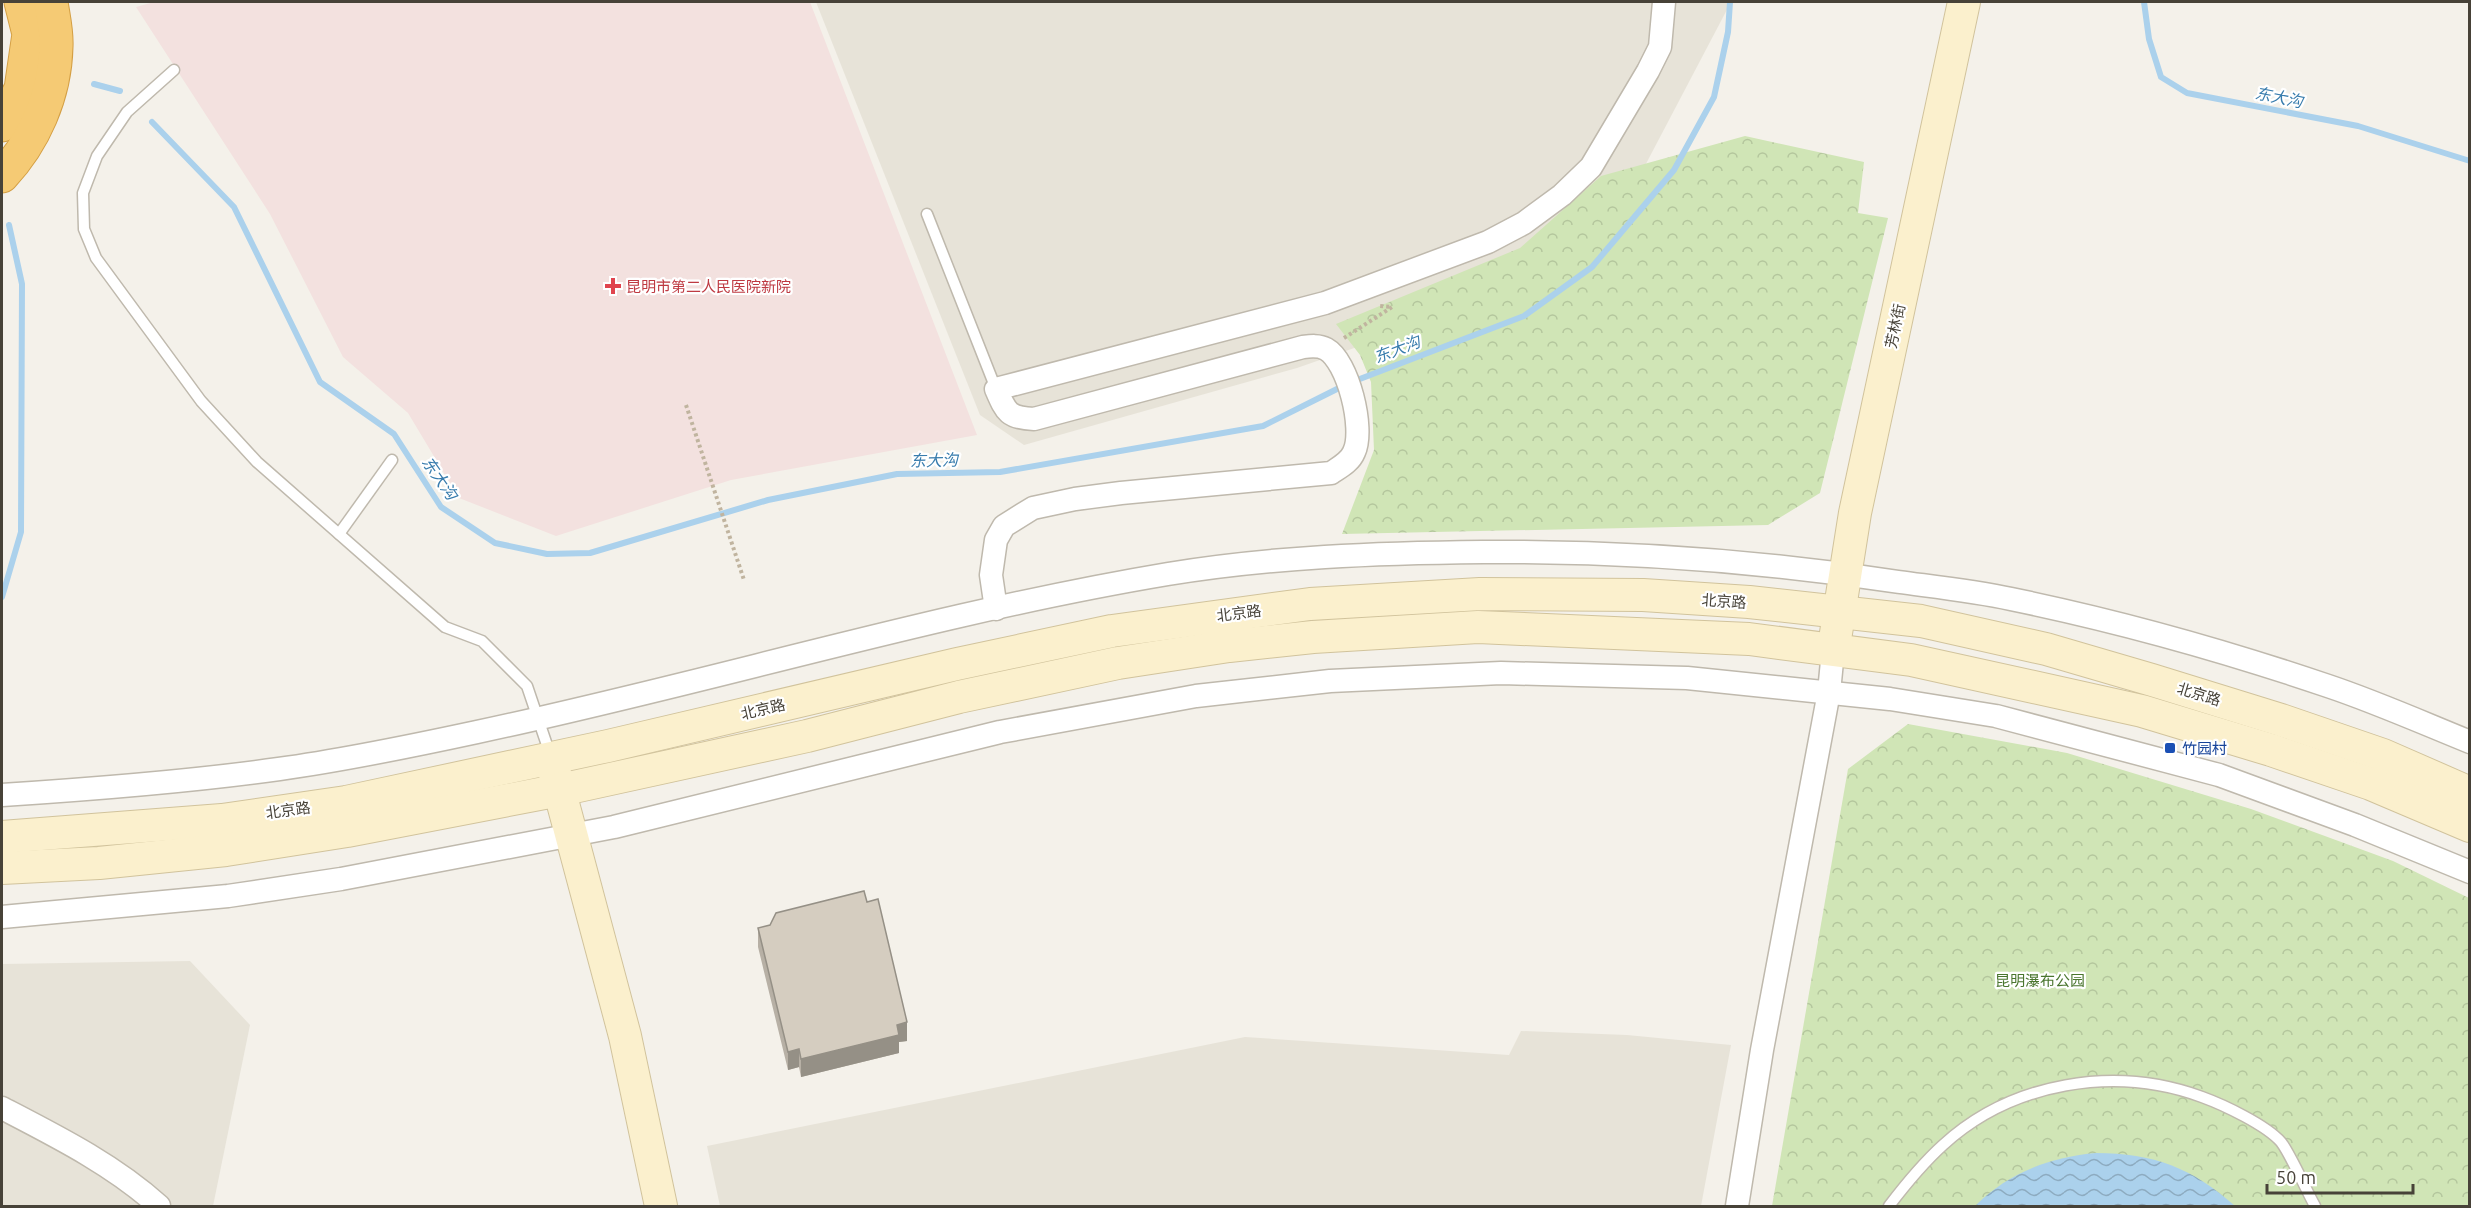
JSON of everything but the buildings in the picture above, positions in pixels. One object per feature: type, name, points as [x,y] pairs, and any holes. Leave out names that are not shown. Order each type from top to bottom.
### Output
[{"type":"highway","points":[[2,125],[21,89],[29,34],[21,2]]},
{"type":"highway","points":[[2,176],[15,162],[40,119],[52,82],[56,47],[51,2]]},
{"type":"main road","name":"芳林街","points":[[1833,651],[1854,513],[1964,2]]},
{"type":"main road","name":"北京路","points":[[2,837],[222,820],[335,804],[551,758],[1112,631],[1310,604],[1480,594],[1643,595],[1749,602],[1921,621],[2046,649],[2281,720],[2383,755],[2469,793]]},
{"type":"main road","name":"北京路","points":[[2,868],[99,863],[226,850],[347,831],[560,790],[807,736],[958,697],[1118,663],[1229,646],[1313,637],[1478,627],[1749,639],[1911,660],[2142,711],[2271,750],[2371,784],[2469,826]]},
{"type":"main road","points":[[551,758],[625,1036],[661,1206]]},
{"type":"street","points":[[996,609],[991,575],[996,540],[1004,526],[1033,508],[1076,499],[1330,473],[1345,464],[1355,451],[1357,434],[1355,403],[1336,358],[1326,349],[1316,346],[1303,347],[1034,419],[1016,418],[1004,409],[996,389],[1325,303],[1488,242],[1524,223],[1562,195],[1591,167],[1660,47],[1664,2]]},
{"type":"street","points":[[2,795],[170,782],[281,769],[379,752],[539,718],[996,609],[1174,573],[1303,559],[1431,552],[1576,551],[1669,556],[1846,574],[2009,598],[2196,644],[2333,687],[2469,742]]},
{"type":"street","points":[[1737,1206],[1762,1050],[1829,692],[1833,651]]},
{"type":"street","points":[[2,917],[228,896],[340,879],[572,836],[1000,732],[1207,695],[1330,681],[1501,673],[1687,678],[1890,699],[1996,716],[2219,775],[2355,825],[2469,872]]},
{"type":"street","points":[[2,1108],[51,1134],[124,1179],[159,1206]]},
{"type":"lane","points":[[174,70],[127,112],[98,156],[83,193],[84,229],[96,258],[201,401],[257,462],[445,627],[482,641],[527,686],[551,758]]},
{"type":"lane","points":[[927,214],[996,389]]},
{"type":"lane","points":[[339,534],[392,460]]},
{"type":"lane","points":[[1889,1206],[1912,1176],[1944,1144],[1995,1109],[2025,1096],[2064,1085],[2113,1081],[2138,1082],[2189,1092],[2214,1101],[2252,1122],[2281,1142],[2315,1206]]},
{"type":"path","points":[[1336,358],[1344,337],[1392,307],[1366,304],[1360,291]]},
{"type":"path","points":[[686,405],[744,580]]},
{"type":"shaded area","name":"昆明市第二人民医院新院","points":[[154,2],[810,2],[977,435],[731,480],[556,536],[459,498],[408,413],[343,357],[270,214],[136,7]]},
{"type":"shaded area","points":[[816,2],[1731,2],[1628,198],[1532,286],[1297,368],[1024,445],[980,415]]},
{"type":"shaded area","points":[[190,961],[250,1025],[213,1206],[2,1206],[2,964]]},
{"type":"shaded area","points":[[1521,1031],[1627,1035],[1731,1045],[1701,1206],[720,1206],[707,1146],[1245,1037],[1509,1055]]},
{"type":"green space","points":[[1745,136],[1864,162],[1858,213],[1888,218],[1820,493],[1768,525],[1342,534],[1374,450],[1371,382],[1360,355],[1336,324],[1520,248],[1601,176]]},
{"type":"green space","name":"昆明瀑布公园","points":[[1908,724],[2067,753],[2251,809],[2393,861],[2469,898],[2469,1206],[1772,1206],[1848,769]]},
{"type":"water","points":[[2096,1153],[2136,1156],[2171,1165],[2203,1182],[2235,1206],[1975,1206],[2001,1184],[2031,1169],[2062,1158]]},
{"type":"waterway","name":"东大沟","points":[[1352,382],[1524,316],[1592,267],[1674,170],[1714,97],[1728,32],[1730,2]]},
{"type":"waterway","name":"东大沟","points":[[2144,2],[2149,39],[2161,77],[2187,93],[2358,126],[2470,161]]},
{"type":"waterway","name":"东大沟","points":[[94,84],[120,91]]},
{"type":"waterway","name":"东大沟","points":[[152,122],[234,207],[320,382],[394,434],[441,507],[495,543],[547,554],[590,553],[768,500],[897,474],[1000,472],[1263,426],[1343,386]]},
{"type":"waterway","name":"东大沟","points":[[2,597],[21,532],[22,284],[9,225]]},
{"type":"place","name":"昆明市第二人民医院新院","points":[[613,286]]},
{"type":"place","name":"竹园村","points":[[2170,748]]}]
